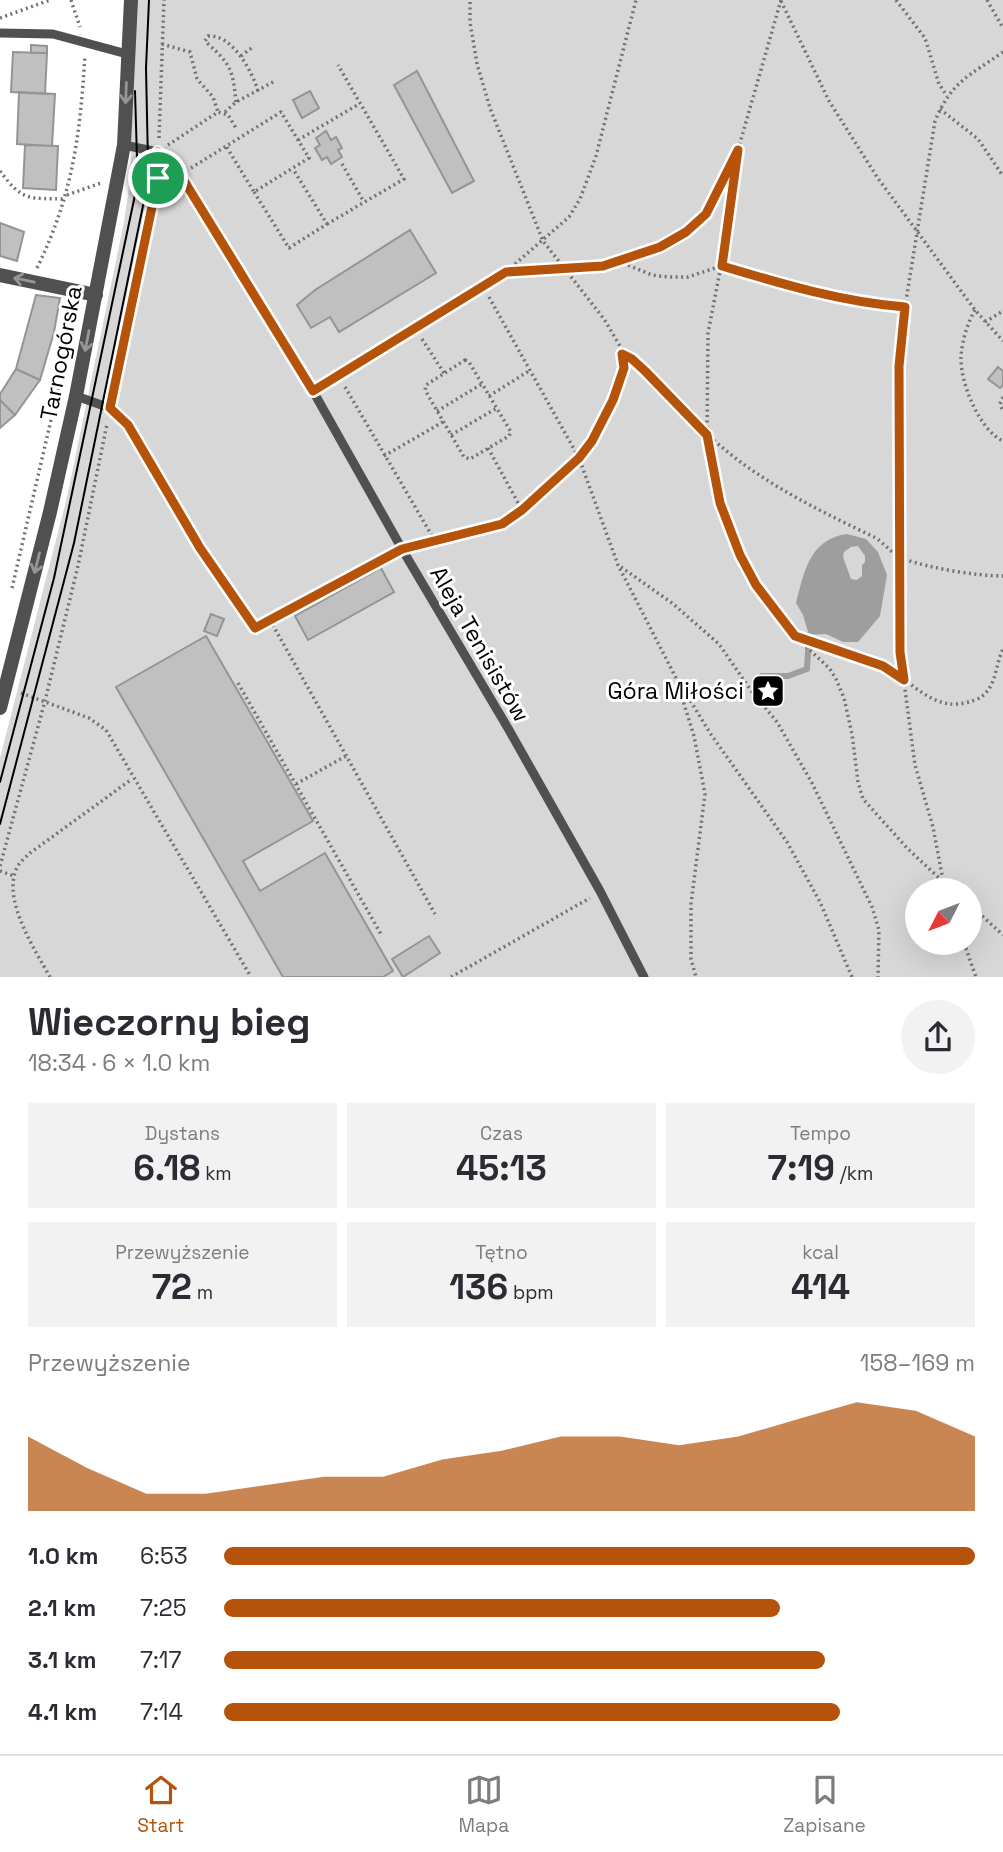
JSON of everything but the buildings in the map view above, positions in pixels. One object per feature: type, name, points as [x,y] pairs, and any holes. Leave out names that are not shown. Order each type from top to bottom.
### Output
[{"type":"street","name":"Tarnogórska","points":[[0,708],[50,512],[76,396],[124,145],[131,0]]},
{"type":"street","points":[[0,275],[96,295]]},
{"type":"lane","points":[[0,33],[53,34],[127,54]]},
{"type":"lane","points":[[124,145],[158,152]]},
{"type":"lane","name":"Aleja Tenisistów","points":[[158,152],[175,166],[313,391],[600,891],[644,977]]},
{"type":"lane","points":[[313,391],[506,272]]},
{"type":"lane","points":[[76,396],[110,408],[128,425],[200,548]]},
{"type":"path","points":[[0,18],[50,0]]},
{"type":"path","points":[[37,269],[55,232],[66,197],[75,163],[81,119],[85,42],[71,0]]},
{"type":"path","points":[[0,866],[46,701],[78,566],[158,178],[164,0]]},
{"type":"path","points":[[200,548],[255,628],[402,549],[502,524],[522,510],[579,458],[592,441],[613,400],[624,368],[620,346],[604,319],[542,241],[490,108],[477,64],[470,22],[470,0]]},
{"type":"path","points":[[506,272],[569,217],[580,199],[596,156],[636,0]]},
{"type":"path","points":[[781,0],[738,150],[722,266],[708,333],[707,435],[720,503],[740,555],[756,585],[795,636],[830,669],[844,698],[863,799],[907,848],[939,878]]},
{"type":"path","points":[[781,0],[830,101],[877,177],[975,310],[1003,341]]},
{"type":"path","points":[[896,0],[925,38],[939,84],[947,96]]},
{"type":"path","points":[[987,0],[1003,28]]},
{"type":"path","points":[[236,102],[234,80],[228,62],[207,43],[206,39],[210,35],[216,36],[241,55],[251,71],[258,91]]},
{"type":"path","points":[[162,44],[187,49],[193,55],[197,79],[213,97],[218,112]]},
{"type":"path","points":[[241,55],[254,46]]},
{"type":"path","points":[[942,878],[933,827],[915,765],[900,652],[899,366],[905,307],[935,121],[955,85],[1003,52]]},
{"type":"path","points":[[226,146],[289,248],[404,178],[338,65]]},
{"type":"path","points":[[158,152],[218,112],[225,112],[236,102],[275,81]]},
{"type":"path","points":[[298,140],[360,103]]},
{"type":"path","points":[[940,109],[978,139],[1003,176]]},
{"type":"path","points":[[225,112],[236,128]]},
{"type":"path","points":[[180,174],[281,112],[309,158],[254,192]]},
{"type":"path","points":[[506,272],[585,268],[618,261],[660,247],[686,232],[706,214],[738,150]]},
{"type":"path","points":[[342,164],[364,202]]},
{"type":"path","points":[[293,169],[327,224]]},
{"type":"path","points":[[0,170],[20,195],[32,198],[66,197],[103,182],[100,195]]},
{"type":"path","points":[[618,261],[652,275],[668,277],[688,277],[722,266],[782,284],[857,301],[905,307]]},
{"type":"path","points":[[483,286],[579,458],[618,565],[676,678],[710,733],[787,842],[820,902],[852,977]]},
{"type":"path","points":[[975,310],[969,321],[961,356],[962,366],[971,399],[981,420],[996,438],[1003,441]]},
{"type":"path","points":[[985,322],[1003,311]]},
{"type":"path","points":[[416,328],[444,373]]},
{"type":"path","points":[[622,354],[645,371],[707,435],[744,465],[802,503],[878,539],[901,558],[932,566],[1003,576]]},
{"type":"path","points":[[466,360],[482,384],[511,432],[509,436],[470,458],[464,457],[425,390],[426,385],[466,360]]},
{"type":"path","points":[[9,598],[63,370]]},
{"type":"path","points":[[489,396],[530,371]]},
{"type":"path","points":[[339,376],[435,541]]},
{"type":"path","points":[[437,411],[482,384]]},
{"type":"path","points":[[1003,397],[1000,404],[1003,411]]},
{"type":"path","points":[[451,435],[497,408]]},
{"type":"path","points":[[384,456],[443,422]]},
{"type":"path","points":[[488,448],[522,510]]},
{"type":"path","points":[[618,565],[672,603],[719,644],[752,692],[777,722],[812,783],[873,907],[879,930],[878,977]]},
{"type":"path","points":[[270,620],[435,914]]},
{"type":"path","points":[[795,636],[883,666],[931,696],[950,704],[975,701],[984,696],[992,685],[1003,649]]},
{"type":"path","points":[[676,678],[694,736],[705,794],[691,904],[691,959],[696,977]]},
{"type":"path","points":[[238,683],[382,936]]},
{"type":"path","points":[[6,689],[89,718],[106,730],[251,977]]},
{"type":"path","points":[[296,784],[346,756]]},
{"type":"path","points":[[50,977],[32,947],[16,908],[16,867],[30,853],[133,779]]},
{"type":"path","points":[[0,871],[14,876]]},
{"type":"path","points":[[451,977],[600,891]]},
{"type":"path","points":[[982,916],[1003,935]]},
{"type":"path","points":[[969,956],[976,977]]},
{"type":"shaded area","points":[[136,0],[1003,0],[1003,977],[0,977],[0,758],[67,497],[124,222],[130,181]]},
{"type":"shaded area","points":[[847,534],[866,539],[878,552],[887,575],[880,616],[858,642],[843,642],[826,634],[809,635],[796,603],[810,559],[816,550],[834,537]],"holes":[[[858,546],[865,556],[862,576],[857,580],[851,579],[843,557],[844,552]]]},
{"type":"waterway","points":[[762,676],[788,676],[807,669],[809,635]]},
{"type":"tram line","points":[[0,824],[74,543],[145,196],[148,163],[146,68],[149,0]]},
{"type":"tram line","points":[[0,782],[54,578],[135,195],[135,91]]},
{"type":"place","name":"Góra Miłości","points":[[768,691]]},
{"type":"route","points":[[738,150],[722,266],[833,296],[869,304],[905,307],[899,366],[900,652],[904,680],[883,666],[825,644],[795,636],[756,585],[740,555],[720,503],[707,435],[645,371],[622,354],[624,368],[613,400],[592,441],[579,458],[522,510],[502,524],[484,530],[402,549],[255,628],[200,548],[128,425],[110,408],[158,178],[158,152],[175,166],[313,391],[506,272],[603,266],[660,247],[686,232],[706,214],[738,150]]}]
